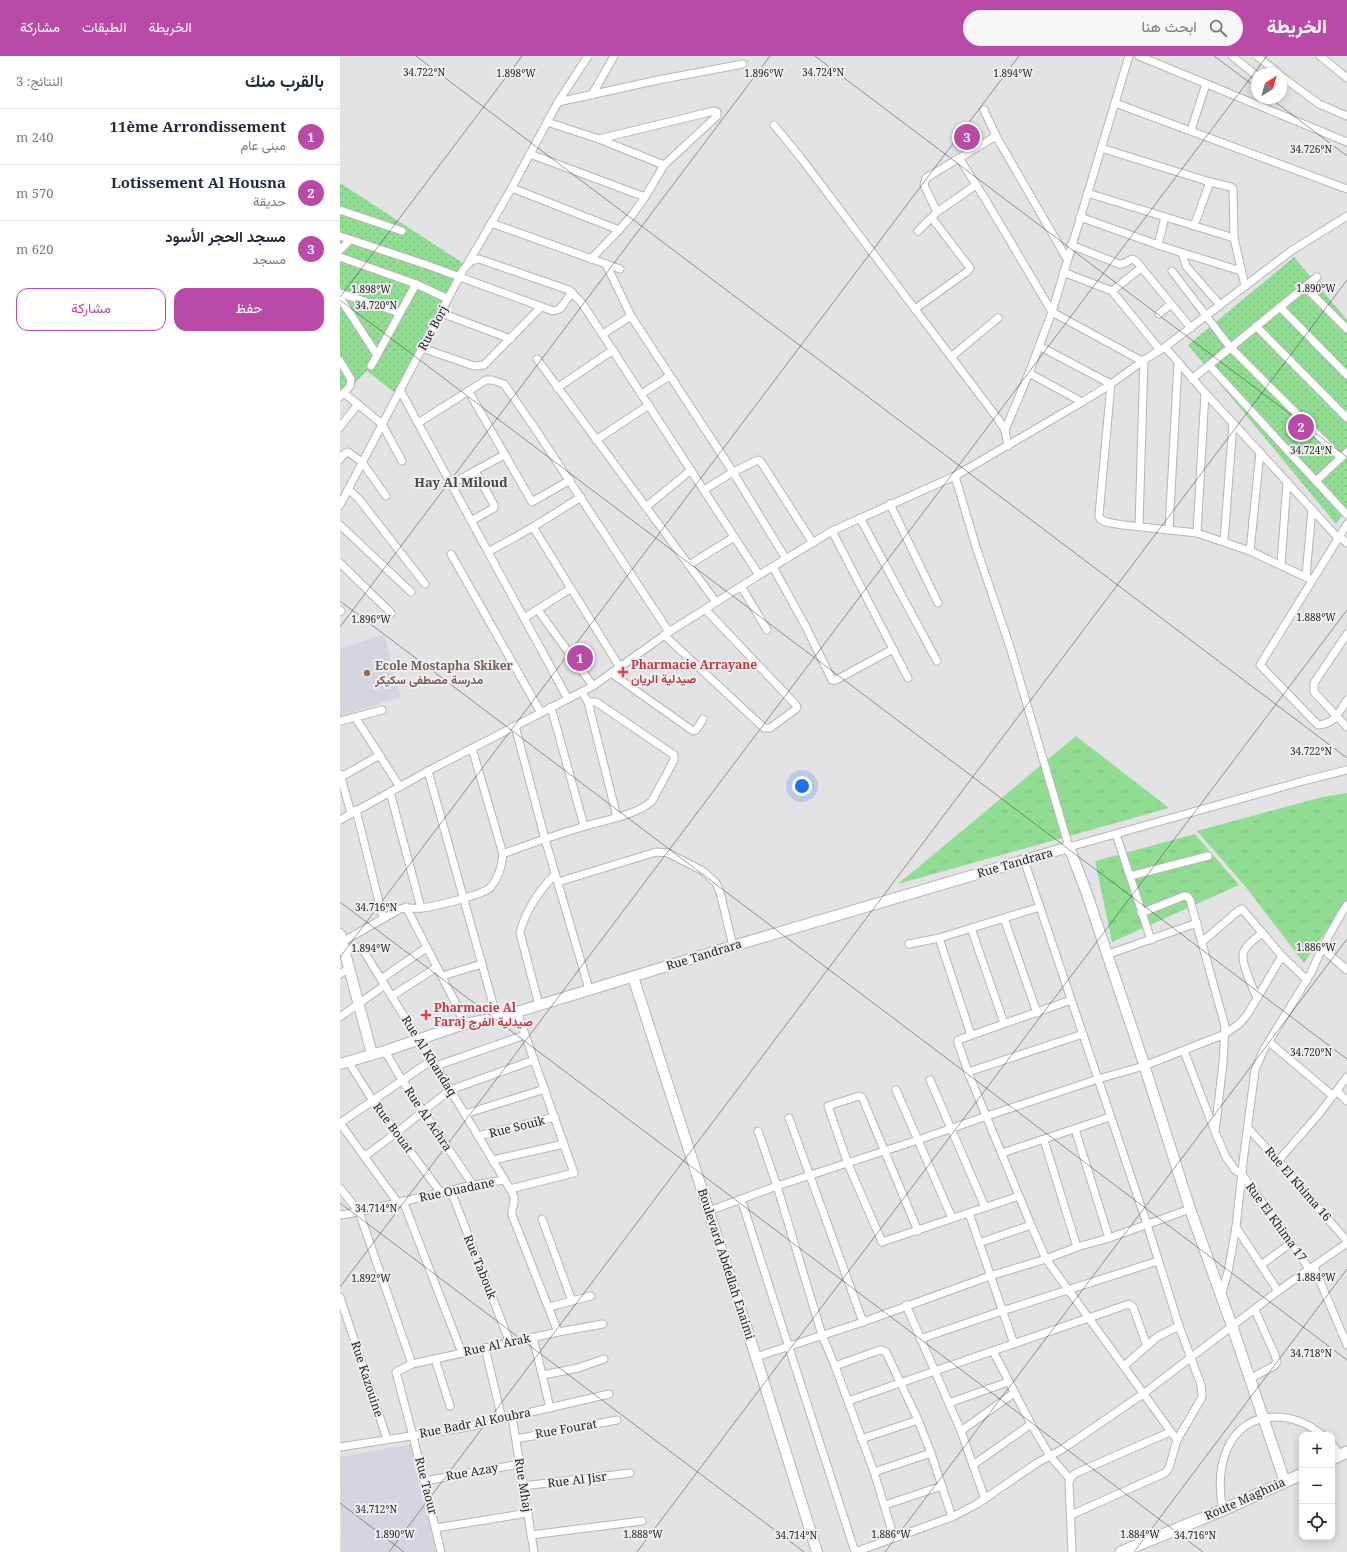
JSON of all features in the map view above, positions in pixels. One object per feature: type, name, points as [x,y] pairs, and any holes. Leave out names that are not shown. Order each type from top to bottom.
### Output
[{"type":"main road","name":"Route Maghnia","points":[[1121,1552],[1138,1549],[1299,1475]]},
{"type":"street","name":"Rue Borj","points":[[340,505],[459,278],[512,188],[558,102],[588,56]]},
{"type":"street","points":[[592,95],[614,56]]},
{"type":"street","points":[[1005,430],[1029,373],[1052,312],[1129,56]]},
{"type":"street","points":[[1139,56],[1347,142]]},
{"type":"street","points":[[1232,56],[1251,71]]},
{"type":"street","points":[[1257,56],[1272,68]]},
{"type":"street","points":[[1320,56],[1347,78]]},
{"type":"street","points":[[558,102],[658,80],[743,64]]},
{"type":"street","points":[[1287,80],[1319,104],[1347,116]]},
{"type":"street","points":[[1191,130],[1206,84]]},
{"type":"street","points":[[1115,103],[1347,189]]},
{"type":"street","points":[[984,110],[996,136],[1067,258]]},
{"type":"street","points":[[591,259],[620,230],[645,197],[664,165],[717,116],[716,112],[714,111],[599,139]]},
{"type":"street","points":[[547,122],[599,139],[664,165]]},
{"type":"street","points":[[774,124],[998,419],[1005,430],[1008,446]]},
{"type":"street","points":[[915,309],[968,271],[970,268],[935,215],[924,185],[924,181],[926,178],[996,136]]},
{"type":"street","points":[[1101,148],[1233,188],[1234,238],[1245,286]]},
{"type":"street","points":[[530,154],[645,197]]},
{"type":"street","points":[[959,158],[1052,312],[1143,360]]},
{"type":"street","points":[[1194,226],[1210,182]]},
{"type":"street","points":[[918,231],[935,215],[976,185]]},
{"type":"street","points":[[512,188],[620,230]]},
{"type":"street","points":[[1087,193],[1234,238]]},
{"type":"street","points":[[340,210],[402,231]]},
{"type":"street","points":[[340,820],[428,771],[593,686],[667,633],[832,531],[955,476],[1082,402],[1111,384],[1143,360],[1191,328],[1291,251],[1347,216]]},
{"type":"street","points":[[1080,217],[1158,245],[1241,271]]},
{"type":"street","points":[[1158,245],[1165,217]]},
{"type":"street","points":[[491,223],[620,270]]},
{"type":"street","points":[[340,236],[427,265],[459,278],[553,311],[560,309],[572,292]]},
{"type":"street","points":[[340,250],[350,240]]},
{"type":"street","points":[[1071,245],[1119,264],[1134,260],[1191,328]]},
{"type":"street","points":[[1182,253],[1186,266],[1220,305]]},
{"type":"street","points":[[340,258],[416,284],[448,299]]},
{"type":"street","points":[[468,263],[479,259],[543,280],[572,292],[582,303],[603,334],[759,575]]},
{"type":"street","points":[[606,264],[631,316],[733,472],[786,559]]},
{"type":"street","points":[[1112,291],[1141,268]]},
{"type":"street","points":[[1172,271],[1230,347],[1341,458]]},
{"type":"street","points":[[1063,272],[1112,291],[1162,348],[1233,422],[1312,509],[1339,537],[1347,543]]},
{"type":"street","points":[[1192,378],[1317,277]]},
{"type":"street","points":[[371,366],[416,284]]},
{"type":"street","points":[[1305,287],[1347,329]]},
{"type":"street","points":[[340,293],[400,314]]},
{"type":"street","points":[[340,298],[377,355]]},
{"type":"street","points":[[1159,314],[1171,304]]},
{"type":"street","points":[[422,348],[464,363],[480,366],[488,362],[541,307]]},
{"type":"street","points":[[1280,307],[1347,375]]},
{"type":"street","points":[[441,313],[511,339]]},
{"type":"street","points":[[603,334],[631,316]]},
{"type":"street","points":[[951,357],[998,318]]},
{"type":"street","points":[[1256,326],[1347,418]]},
{"type":"street","points":[[1039,346],[1111,384]]},
{"type":"street","points":[[557,388],[613,350]]},
{"type":"street","points":[[537,359],[716,602]]},
{"type":"street","points":[[1139,526],[1143,360]]},
{"type":"street","points":[[340,361],[352,379],[350,386],[342,395],[358,404],[382,424],[402,461]]},
{"type":"street","points":[[1169,529],[1178,363]]},
{"type":"street","points":[[1209,365],[1347,515]]},
{"type":"street","points":[[1029,373],[1082,402]]},
{"type":"street","points":[[642,394],[670,376]]},
{"type":"street","points":[[418,423],[486,380],[492,380],[504,384],[570,480],[667,633],[764,728],[770,728],[796,709],[796,705],[705,609]]},
{"type":"street","points":[[1111,384],[1099,515],[1100,519],[1106,522],[1197,533],[1250,551],[1309,578]]},
{"type":"street","points":[[400,390],[568,699]]},
{"type":"street","points":[[469,392],[532,502],[570,480]]},
{"type":"street","points":[[1197,533],[1205,393]]},
{"type":"street","points":[[340,427],[358,404]]},
{"type":"street","points":[[596,440],[649,405]]},
{"type":"street","points":[[1341,412],[1347,406]]},
{"type":"street","points":[[1224,541],[1233,422]]},
{"type":"street","points":[[340,459],[348,452],[362,462],[386,496]]},
{"type":"street","points":[[1250,551],[1260,452]]},
{"type":"street","points":[[1316,481],[1347,452]]},
{"type":"street","points":[[451,484],[504,455]]},
{"type":"street","points":[[704,490],[733,472],[758,460],[761,462],[812,543]]},
{"type":"street","points":[[646,508],[691,470]]},
{"type":"street","points":[[471,521],[494,508],[494,505],[476,471]]},
{"type":"street","points":[[955,476],[976,546],[1010,647],[1069,847],[1086,891],[1190,1209],[1232,1326],[1285,1482]]},
{"type":"street","points":[[1281,564],[1287,482]]},
{"type":"street","points":[[348,489],[359,499],[425,584]]},
{"type":"street","points":[[488,552],[533,527],[581,497]]},
{"type":"street","points":[[890,504],[938,603]]},
{"type":"street","points":[[1309,578],[1312,509]]},
{"type":"street","points":[[860,518],[937,661]]},
{"type":"street","points":[[1347,524],[1309,578],[1260,665],[1318,725],[1330,723],[1341,712],[1347,700]]},
{"type":"street","points":[[340,525],[410,592]]},
{"type":"street","points":[[533,527],[619,666]]},
{"type":"street","points":[[832,531],[908,678]]},
{"type":"street","points":[[689,566],[734,537]]},
{"type":"street","points":[[451,554],[541,713]]},
{"type":"street","points":[[340,563],[391,613]]},
{"type":"street","points":[[773,567],[806,627],[832,680],[836,680],[893,649]]},
{"type":"street","points":[[741,586],[766,630]]},
{"type":"street","points":[[524,618],[570,589]]},
{"type":"street","points":[[538,610],[593,686]]},
{"type":"street","points":[[1347,634],[1314,683],[1313,689],[1314,692],[1341,712],[1347,727]]},
{"type":"street","points":[[611,673],[693,730],[696,730],[703,719]]},
{"type":"street","points":[[582,692],[588,702],[617,817]]},
{"type":"street","points":[[503,854],[584,826],[635,812],[646,807],[652,802],[674,760],[674,755],[596,702],[588,702]]},
{"type":"street","points":[[551,707],[584,826]]},
{"type":"street","points":[[340,721],[382,710]]},
{"type":"street","points":[[355,717],[400,787]]},
{"type":"street","points":[[515,726],[544,839],[558,882],[588,989]]},
{"type":"street","points":[[372,1054],[358,1004],[344,971],[342,942],[383,918],[406,907],[421,908],[464,898],[486,890],[490,887],[499,874],[503,854],[472,748]]},
{"type":"street","points":[[380,755],[341,775],[354,812],[383,918]]},
{"type":"street","points":[[1069,847],[1347,770]]},
{"type":"street","points":[[428,771],[497,1018]]},
{"type":"street","points":[[390,792],[421,908]]},
{"type":"street","points":[[1116,834],[1151,940]]},
{"type":"street","name":"Rue Tandrara","points":[[343,1062],[385,1051],[464,1024],[497,1018],[588,989],[633,977],[1069,847]]},
{"type":"street","points":[[558,882],[656,852],[668,853],[703,871],[716,882],[720,892],[733,946]]},
{"type":"street","points":[[1130,876],[1208,856]]},
{"type":"street","points":[[1024,860],[1147,1224],[1202,1395],[1177,1440],[1169,1468],[1165,1473],[1071,1515]]},
{"type":"street","points":[[539,1004],[520,933],[522,924],[532,906],[544,886],[555,874]]},
{"type":"street","points":[[1141,913],[1184,896],[1188,896],[1190,900],[1223,1015],[1225,1034],[1215,1132]]},
{"type":"street","points":[[1221,1296],[1228,1272],[1236,1227],[1255,1070],[1260,1057],[1307,980],[1322,948],[1347,905]]},
{"type":"street","points":[[406,907],[426,948],[442,976],[464,1024]]},
{"type":"street","points":[[909,944],[939,938],[1040,907]]},
{"type":"street","points":[[1202,942],[1240,909],[1243,910],[1282,956],[1307,980]]},
{"type":"street","points":[[1341,914],[1347,920]]},
{"type":"street","points":[[1004,918],[1037,1013]]},
{"type":"street","points":[[1106,955],[1197,923]]},
{"type":"street","points":[[971,928],[1004,1023]]},
{"type":"street","points":[[1257,998],[1242,954],[1246,948],[1262,933]]},
{"type":"street","points":[[939,938],[971,1035]]},
{"type":"street","name":"Rue Al Khandaq","points":[[342,942],[361,949],[381,978],[510,1188]]},
{"type":"street","points":[[381,978],[426,948]]},
{"type":"street","points":[[1322,948],[1347,970]]},
{"type":"street","points":[[709,1211],[777,1186],[848,1164],[1098,1079],[1144,1066],[1225,1034],[1240,1024],[1282,956]]},
{"type":"street","points":[[442,976],[482,964]]},
{"type":"street","points":[[392,996],[437,967]]},
{"type":"street","name":"Boulevard Abdellah Enaimi","points":[[633,977],[756,1357],[817,1552]]},
{"type":"street","points":[[340,1017],[385,986]]},
{"type":"street","points":[[1072,1000],[960,1039],[958,1040],[958,1043],[968,1072],[1046,1259],[1177,1440]]},
{"type":"street","points":[[517,1012],[574,1173],[510,1188],[515,1201],[512,1215],[558,1332]]},
{"type":"street","points":[[968,1072],[1083,1034]]},
{"type":"street","points":[[462,1353],[401,1202],[340,1123],[402,1080],[434,1063],[525,1035]]},
{"type":"street","points":[[1269,1042],[1347,1101]]},
{"type":"street","name":"Rue Al Achra","points":[[385,1051],[402,1080],[473,1185]]},
{"type":"street","name":"Rue El Khima 17","points":[[1184,1051],[1226,1157],[1235,1170],[1242,1174],[1290,1243],[1312,1268],[1347,1345]]},
{"type":"street","points":[[365,1156],[424,1112],[450,1090],[534,1060]]},
{"type":"street","name":"Rue Bouat","points":[[343,1062],[441,1193]]},
{"type":"street","points":[[1278,1161],[1347,1077]]},
{"type":"street","points":[[930,1080],[985,1207]]},
{"type":"street","points":[[465,1114],[545,1089]]},
{"type":"street","points":[[896,1090],[952,1218]]},
{"type":"street","points":[[918,1231],[861,1096],[830,1104],[828,1108],[848,1164],[882,1242],[918,1231],[1019,1196]]},
{"type":"street","points":[[1002,1154],[1110,1117]]},
{"type":"street","name":"Rue Souik","points":[[478,1136],[555,1118]]},
{"type":"street","points":[[789,1118],[863,1322]]},
{"type":"street","name":"Rue El Khima 16","points":[[1248,1128],[1347,1242]]},
{"type":"street","points":[[1075,1130],[1109,1238]]},
{"type":"street","points":[[758,1131],[777,1186],[822,1335],[836,1366],[874,1472],[894,1538]]},
{"type":"street","points":[[1044,1140],[1077,1247]]},
{"type":"street","points":[[493,1160],[564,1144]]},
{"type":"street","name":"Rue Ouadane","points":[[340,1215],[359,1212],[473,1185],[504,1180]]},
{"type":"street","points":[[340,1188],[359,1212],[412,1364]]},
{"type":"street","name":"Rue Tabouk","points":[[451,1191],[510,1343]]},
{"type":"street","points":[[740,1199],[855,1552],[964,1512],[1143,1394],[1278,1291],[1347,1242]]},
{"type":"street","points":[[756,1357],[863,1322],[906,1305],[990,1276],[1046,1259],[1077,1247],[1109,1238],[1190,1209]]},
{"type":"street","points":[[969,1213],[1014,1344]]},
{"type":"street","points":[[542,1220],[572,1301]]},
{"type":"street","points":[[979,1244],[1031,1225]]},
{"type":"street","points":[[1236,1227],[1278,1291]]},
{"type":"street","points":[[1261,1265],[1290,1243]]},
{"type":"street","points":[[920,1338],[1158,1262]]},
{"type":"street","points":[[548,1308],[591,1296]]},
{"type":"street","name":"Rue Kazouine","points":[[340,1297],[387,1439]]},
{"type":"street","points":[[848,1401],[1130,1304],[1133,1307],[1147,1346]]},
{"type":"street","points":[[906,1305],[950,1403],[984,1499]]},
{"type":"street","points":[[1249,1379],[1274,1366],[1276,1362],[1255,1310]]},
{"type":"street","name":"Rue Al Arak","points":[[396,1375],[397,1371],[412,1364],[558,1332],[603,1324]]},
{"type":"street","points":[[1124,1366],[1157,1337],[1179,1326]]},
{"type":"street","points":[[533,1338],[550,1408]]},
{"type":"street","points":[[485,1348],[502,1419]]},
{"type":"street","points":[[836,1366],[877,1351],[884,1351],[918,1420],[931,1453],[952,1516]]},
{"type":"street","points":[[993,1352],[1014,1393],[1050,1456],[1070,1479]]},
{"type":"street","points":[[435,1359],[450,1406]]},
{"type":"street","points":[[543,1375],[578,1368],[604,1359]]},
{"type":"street","name":"Rue Taour","points":[[396,1375],[413,1436],[441,1552]]},
{"type":"street","points":[[950,1403],[1008,1382]]},
{"type":"street","points":[[961,1431],[1014,1393]]},
{"type":"street","name":"Rue Badr Al Koubra","points":[[340,1448],[512,1417],[609,1394]]},
{"type":"street","name":"Rue Mhaj","points":[[512,1417],[534,1552]]},
{"type":"street","points":[[1223,1510],[1219,1482],[1221,1467],[1225,1453],[1238,1432],[1252,1422],[1263,1418],[1292,1418],[1315,1428],[1319,1432]]},
{"type":"street","name":"Rue Fourat","points":[[516,1439],[617,1420]]},
{"type":"street","points":[[861,1439],[918,1420]]},
{"type":"street","points":[[973,1465],[1031,1424]]},
{"type":"street","points":[[1072,1552],[1070,1479],[1072,1475],[1170,1432]]},
{"type":"street","points":[[874,1472],[931,1453]]},
{"type":"street","name":"Rue Azay","points":[[424,1481],[520,1464]]},
{"type":"street","name":"Rue Al Jisr","points":[[523,1486],[630,1473]]},
{"type":"street","points":[[885,1505],[942,1486]]},
{"type":"street","points":[[436,1528],[528,1513]]},
{"type":"street","points":[[531,1534],[642,1521]]},
{"type":"shaded area","name":"Ecole Mostapha Skiker مدرسة مصطفى سكيكر","points":[[384,634],[401,697],[340,716],[340,649]]},
{"type":"shaded area","points":[[412,1444],[436,1552],[341,1552],[340,1457]]},
{"type":"green space","points":[[340,183],[463,263],[396,394],[367,371],[340,398]]},
{"type":"green space","points":[[1294,257],[1347,320],[1347,508],[1336,524],[1188,345]]},
{"type":"green space","points":[[1076,736],[1169,808],[898,884]]},
{"type":"green space","points":[[1347,793],[1347,901],[1304,963],[1245,886],[1197,831],[1322,797]]},
{"type":"green space","points":[[1195,834],[1239,885],[1112,942],[1095,861]]},
{"type":"place","name":"مسجد الحجر الأسود","points":[[967,137]]},
{"type":"place","name":"Lotissement Al Housna","points":[[1301,427]]},
{"type":"place","name":"11ème Arrondissement","points":[[580,658]]},
{"type":"place","name":"Pharmacie Arrayane صيدلية الريان","points":[[623,672]]},
{"type":"place","name":"Ecole Mostapha Skiker مدرسة مصطفى سكيكر","points":[[367,673]]},
{"type":"place","name":"Pharmacie Al Faraj صيدلية الفرج","points":[[426,1015]]},
{"type":"district","name":"Hay Al Miloud","points":[[461,482]]}]
